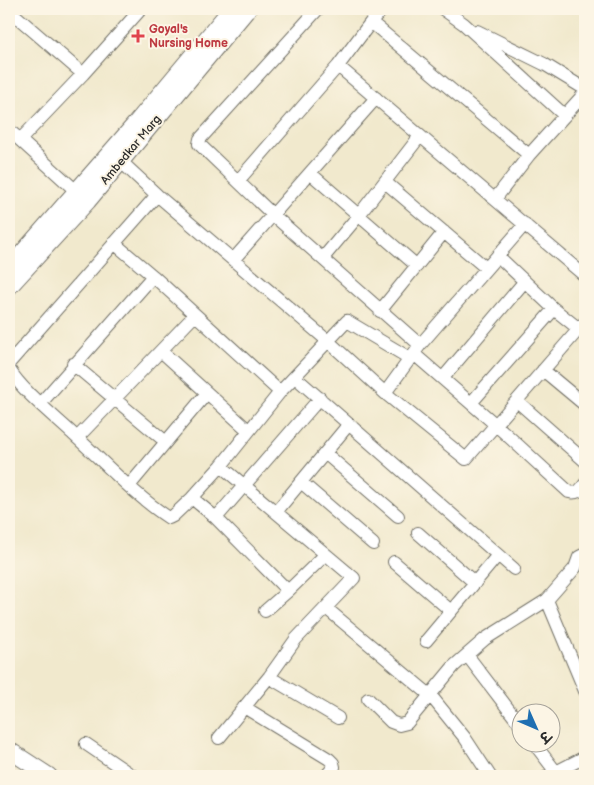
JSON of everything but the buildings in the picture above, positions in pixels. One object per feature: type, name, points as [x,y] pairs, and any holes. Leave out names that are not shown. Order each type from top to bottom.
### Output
[{"type":"street","points":[[20,140],[141,9]]},
{"type":"street","name":"Ambedkar Marg","points":[[11,275],[88,201],[116,157],[231,9]]},
{"type":"street","name":"Ambedkar Marg","points":[[11,275],[75,190],[116,157],[248,9]]},
{"type":"street","points":[[318,9],[199,142],[200,148],[380,311],[415,353],[569,492],[574,494],[580,491],[585,484]]},
{"type":"street","points":[[238,181],[338,66],[383,9]]},
{"type":"street","points":[[443,9],[464,24],[564,115]]},
{"type":"street","points":[[9,10],[83,74]]},
{"type":"street","points":[[371,22],[529,155]]},
{"type":"street","points":[[464,24],[544,64],[585,89]]},
{"type":"street","points":[[338,66],[585,276]]},
{"type":"street","points":[[495,199],[529,155],[585,93]]},
{"type":"street","points":[[233,260],[376,98]]},
{"type":"street","points":[[9,130],[75,190]]},
{"type":"street","points":[[323,258],[420,136]]},
{"type":"street","points":[[116,157],[156,195],[329,342],[385,394],[466,458],[582,325],[554,309],[498,256]]},
{"type":"street","points":[[310,174],[417,266]]},
{"type":"street","points":[[385,182],[486,268]]},
{"type":"street","points":[[9,363],[156,195]]},
{"type":"street","points":[[385,394],[415,353],[525,224]]},
{"type":"street","points":[[380,311],[444,232]]},
{"type":"street","points":[[114,243],[280,392]]},
{"type":"street","points":[[40,404],[153,276]]},
{"type":"street","points":[[443,378],[524,282]]},
{"type":"street","points":[[471,403],[554,309]]},
{"type":"street","points":[[77,438],[195,315]]},
{"type":"street","points":[[9,369],[14,377],[40,404],[128,486],[169,518],[192,498],[221,466],[280,392],[347,321],[415,353]]},
{"type":"street","points":[[161,351],[248,430]]},
{"type":"street","points":[[74,364],[166,442]]},
{"type":"street","points":[[543,370],[583,399]]},
{"type":"street","points":[[295,377],[514,569]]},
{"type":"street","points":[[128,486],[207,393]]},
{"type":"street","points":[[216,518],[320,398]]},
{"type":"street","points":[[517,401],[585,461]]},
{"type":"street","points":[[276,512],[349,424]]},
{"type":"street","points":[[325,453],[398,516]]},
{"type":"street","points":[[218,738],[269,677],[296,639],[354,578],[325,555],[245,484],[221,466]]},
{"type":"street","points":[[301,482],[373,544]]},
{"type":"street","points":[[192,498],[216,518],[288,591]]},
{"type":"street","points":[[418,534],[475,583]]},
{"type":"street","points":[[368,699],[391,722],[398,725],[407,723],[454,666],[485,639],[547,600],[570,575],[579,557],[585,554]]},
{"type":"street","points":[[265,612],[325,555]]},
{"type":"street","points":[[426,641],[498,555]]},
{"type":"street","points":[[394,562],[451,611]]},
{"type":"street","points":[[547,600],[585,691]]},
{"type":"street","points":[[326,608],[431,696],[465,738],[490,776]]},
{"type":"street","points":[[467,655],[512,714]]},
{"type":"street","points":[[269,677],[338,718]]},
{"type":"street","points":[[244,707],[329,759],[334,767],[326,776]]},
{"type":"street","points":[[86,744],[132,776]]},
{"type":"street","points":[[9,750],[49,776]]},
{"type":"street","points":[[539,752],[552,774],[585,757]]},
{"type":"place","name":"Goyal's Nursing Home","points":[[138,36]]}]
